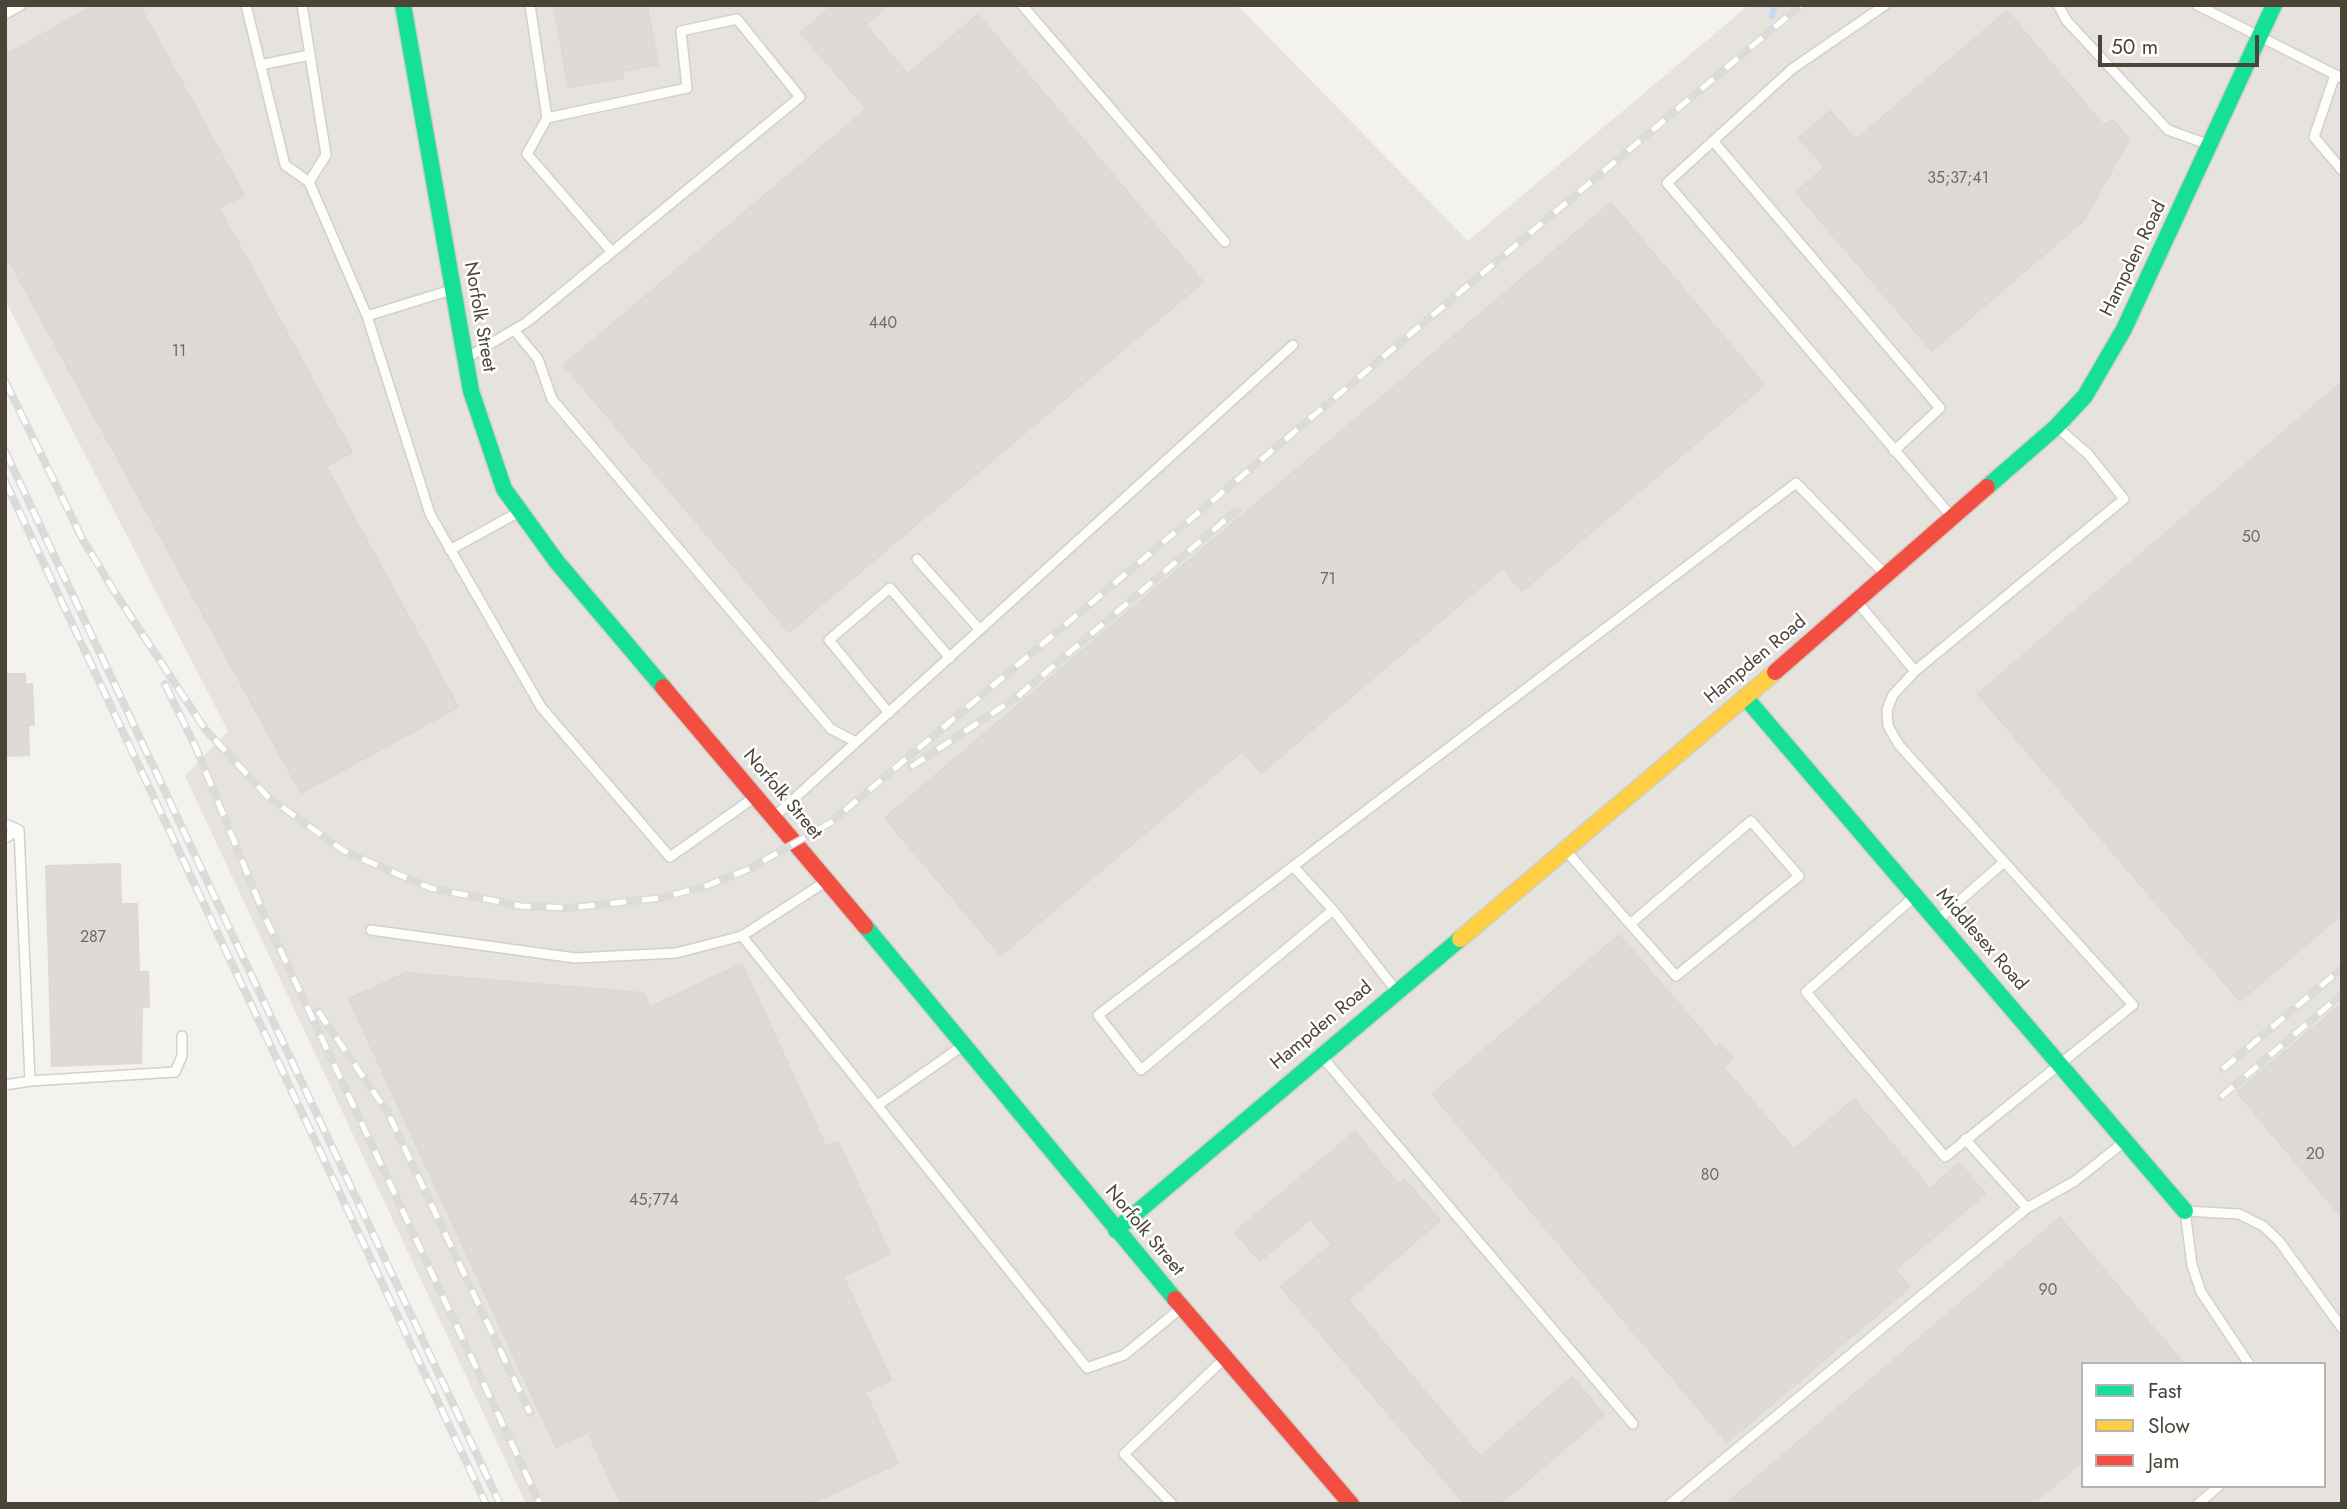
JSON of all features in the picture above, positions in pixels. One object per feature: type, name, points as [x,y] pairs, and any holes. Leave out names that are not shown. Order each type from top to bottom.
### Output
[{"type":"street","name":"Norfolk Street","points":[[403,5],[471,391],[504,489],[556,562],[774,817],[1224,1359],[1351,1504]]},
{"type":"street","name":"Hampden Road","points":[[1116,1230],[1745,697],[2056,427],[2085,396],[2124,330],[2274,5]]},
{"type":"street","name":"Middlesex Road","points":[[1745,697],[2185,1210]]},
{"type":"lane","points":[[5,15],[21,5]]},
{"type":"lane","points":[[246,5],[285,165],[309,183],[368,316],[430,514],[541,707],[670,857],[756,796]]},
{"type":"lane","points":[[302,5],[326,155],[309,183]]},
{"type":"lane","points":[[530,5],[547,118],[527,154],[612,252]]},
{"type":"lane","points":[[1022,5],[1225,242]]},
{"type":"lane","points":[[1885,5],[1792,69],[1667,183],[1953,517]]},
{"type":"lane","points":[[2058,5],[2067,21],[2168,130],[2211,145]]},
{"type":"lane","points":[[2197,5],[2338,76],[2314,137],[2342,170]]},
{"type":"lane","points":[[465,359],[514,330],[800,97],[737,19],[681,31],[687,88],[547,118]]},
{"type":"lane","points":[[260,65],[310,55]]},
{"type":"lane","points":[[1713,141],[1940,408],[1894,451]]},
{"type":"lane","points":[[368,316],[453,290]]},
{"type":"lane","points":[[514,330],[538,359],[552,399],[831,729],[856,742]]},
{"type":"lane","points":[[774,817],[1293,345]]},
{"type":"lane","points":[[1915,896],[1806,992],[1945,1157],[2133,1005],[1899,745],[1888,726],[1886,710],[1893,695],[1915,671],[2124,499],[2088,454],[2056,427]]},
{"type":"lane","points":[[1333,910],[1141,1070],[1098,1015],[1796,484],[1886,576]]},
{"type":"lane","points":[[450,550],[519,512]]},
{"type":"lane","points":[[917,559],[980,630]]},
{"type":"lane","points":[[889,713],[829,640],[890,588],[950,658]]},
{"type":"lane","points":[[1857,601],[1915,671]]},
{"type":"lane","points":[[1565,849],[1630,924],[1676,976],[1799,876],[1751,821],[1630,924]]},
{"type":"lane","points":[[5,824],[19,830]]},
{"type":"lane","points":[[5,838],[19,830]]},
{"type":"lane","points":[[19,830],[30,1081]]},
{"type":"lane","points":[[1937,921],[2004,862]]},
{"type":"lane","points":[[1293,866],[1333,910],[1396,991]]},
{"type":"lane","points":[[371,930],[575,958],[676,953],[742,936],[827,881]]},
{"type":"lane","points":[[742,936],[1087,1368],[1124,1355],[1182,1308]]},
{"type":"lane","points":[[5,1085],[175,1072],[182,1055],[182,1035]]},
{"type":"lane","points":[[878,1105],[962,1046]]},
{"type":"lane","points":[[1321,1055],[1633,1424]]},
{"type":"lane","points":[[1965,1139],[2027,1208]]},
{"type":"lane","points":[[1670,1504],[2027,1208],[2075,1181],[2125,1141]]},
{"type":"lane","points":[[2248,1362],[2201,1292],[2192,1265],[2185,1210],[2239,1214],[2263,1226],[2279,1241],[2342,1328]]},
{"type":"lane","points":[[1172,1504],[1124,1454],[1224,1359]]},
{"type":"lane","points":[[2198,1504],[2216,1488]]},
{"type":"shaded area","points":[[5,5],[1237,5],[1468,241],[1749,5],[2342,5],[2342,1504],[526,1504],[185,776],[228,731],[5,300]]},
{"type":"building","points":[[95,5],[139,5],[244,195],[219,208],[352,452],[326,466],[458,707],[301,793],[5,253],[5,55]]},
{"type":"building","points":[[554,5],[647,5],[658,65],[622,71],[623,78],[568,87]]},
{"type":"building","points":[[833,5],[888,5],[865,25],[908,74],[978,15],[1203,282],[789,632],[564,365],[867,109],[801,33]]},
{"type":"building","points":[[2007,11],[2103,125],[2113,120],[2129,139],[2084,220],[1932,351],[1796,192],[1825,167],[1799,138],[1830,111],[1856,140]]},
{"type":"building","points":[[1611,203],[1764,385],[1522,591],[1503,568],[1261,773],[1242,751],[1001,955],[885,818]]},
{"type":"building","points":[[2342,382],[2342,914],[2240,1001],[1978,694]]},
{"type":"building","points":[[5,674],[25,674],[25,685],[32,684],[34,725],[28,725],[29,755],[5,756]]},
{"type":"building","points":[[120,864],[121,904],[137,904],[139,972],[148,972],[149,1007],[142,1007],[141,1063],[52,1066],[46,866]]},
{"type":"building","points":[[1619,935],[1716,1047],[1720,1044],[1733,1059],[1723,1067],[1794,1150],[1854,1099],[1930,1189],[1959,1163],[1985,1194],[1895,1270],[1910,1287],[1727,1442],[1432,1094]]},
{"type":"building","points":[[742,964],[826,1147],[838,1142],[890,1254],[843,1276],[891,1380],[865,1392],[898,1463],[810,1504],[621,1504],[588,1432],[556,1447],[349,999],[406,973],[643,993],[650,1007]]},
{"type":"building","points":[[2342,1004],[2342,1217],[2237,1092]]},
{"type":"building","points":[[1355,1132],[1398,1184],[1404,1179],[1440,1220],[1348,1300],[1480,1457],[1572,1377],[1604,1415],[1500,1504],[1465,1504],[1281,1287],[1332,1244],[1310,1219],[1260,1261],[1235,1232]]},
{"type":"building","points":[[2060,1218],[2182,1362],[2081,1362],[2081,1463],[2032,1504],[1726,1504]]},
{"type":"waterway","points":[[1772,16],[1775,5]]},
{"type":"railway","points":[[5,381],[83,540],[116,594],[205,729],[268,797],[344,851],[430,888],[521,906],[568,908],[661,898],[706,886],[749,869],[830,823],[1801,5]]},
{"type":"railway","points":[[5,451],[500,1504]]},
{"type":"railway","points":[[5,481],[486,1504]]},
{"type":"railway","points":[[911,767],[1017,697],[1237,510]]},
{"type":"railway","points":[[165,684],[196,748],[265,917],[540,1504]]},
{"type":"railway","points":[[2223,1069],[2342,968]]},
{"type":"railway","points":[[2221,1097],[2342,994]]},
{"type":"railway","points":[[318,1011],[388,1113],[530,1413]]},
{"type":"traffic: fast","points":[[403,5],[471,391],[504,489],[557,562],[663,687]]},
{"type":"traffic: fast","points":[[1987,487],[2056,427],[2085,396],[2124,329],[2274,5]]},
{"type":"traffic: fast","points":[[1745,697],[2185,1211]]},
{"type":"traffic: fast","points":[[865,926],[1175,1299]]},
{"type":"traffic: fast","points":[[1116,1230],[1460,939]]},
{"type":"traffic: slow","points":[[1460,939],[1775,672]]},
{"type":"traffic: jam","points":[[1775,672],[1987,487]]},
{"type":"traffic: jam","points":[[663,687],[865,926]]},
{"type":"traffic: jam","points":[[1175,1299],[1351,1504]]}]
